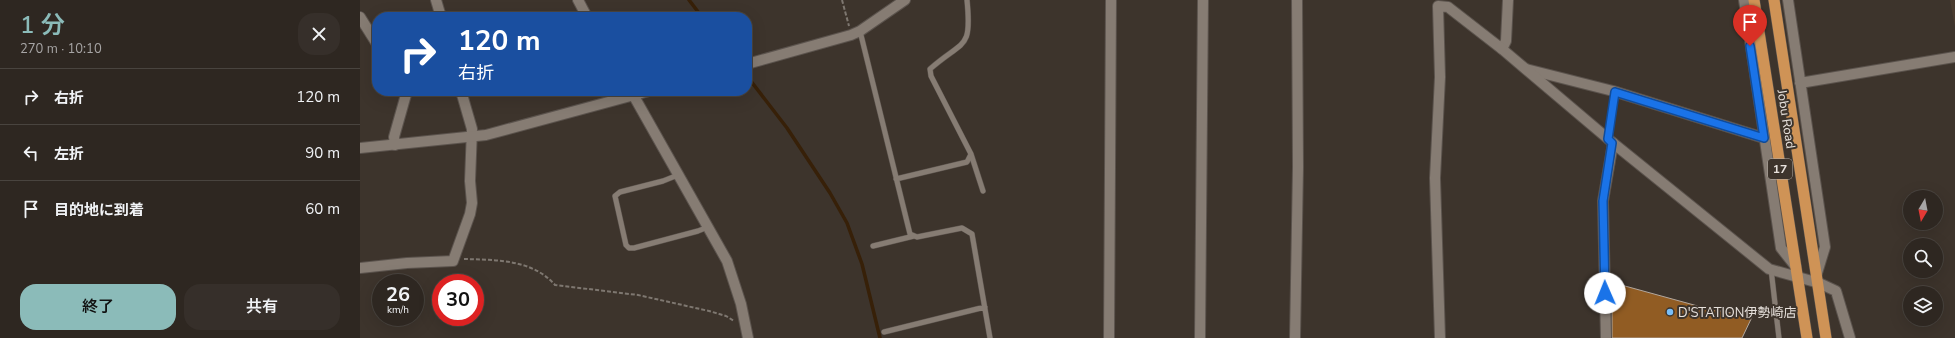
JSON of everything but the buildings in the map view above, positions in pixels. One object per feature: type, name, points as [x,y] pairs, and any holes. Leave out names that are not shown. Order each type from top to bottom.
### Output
[{"type":"highway","name":"Jobu Road","points":[[1754,0],[1807,338]]},
{"type":"highway","name":"Jobu Road","points":[[1774,0],[1818,278],[1826,338]]},
{"type":"street","points":[[436,0],[440,12]]},
{"type":"street","points":[[578,0],[585,12]]},
{"type":"street","points":[[752,63],[855,33],[905,0]]},
{"type":"street","points":[[1109,338],[1111,0]]},
{"type":"street","points":[[1200,338],[1203,0]]},
{"type":"street","points":[[1295,338],[1298,167],[1297,0]]},
{"type":"street","points":[[1502,49],[1506,41],[1508,0]]},
{"type":"street","points":[[1744,0],[1781,248],[1796,272]]},
{"type":"street","points":[[1788,0],[1825,247],[1818,278]]},
{"type":"street","points":[[1440,338],[1435,178],[1440,77],[1438,3],[1448,7],[1502,49],[1610,141],[1771,269],[1796,272],[1818,278],[1836,291],[1850,338]]},
{"type":"street","points":[[360,17],[372,36]]},
{"type":"street","points":[[1800,83],[1955,59]]},
{"type":"street","points":[[1526,69],[1615,92],[1764,138]]},
{"type":"street","points":[[395,145],[394,137],[405,96]]},
{"type":"street","points":[[360,268],[454,260],[470,214],[472,203],[470,181],[472,138],[462,96]]},
{"type":"street","points":[[360,148],[472,138],[621,96]]},
{"type":"street","points":[[634,96],[727,261],[734,278],[748,338]]},
{"type":"street","points":[[1792,119],[1803,99]]},
{"type":"street","points":[[1606,338],[1603,201],[1610,141]]},
{"type":"lane","points":[[967,0],[968,35],[964,44],[930,69],[931,76],[971,154],[983,191]]},
{"type":"lane","points":[[855,33],[910,234],[914,236]]},
{"type":"lane","points":[[1610,141],[1615,92]]},
{"type":"lane","points":[[896,179],[967,162],[971,154]]},
{"type":"lane","points":[[678,175],[663,181],[620,192],[615,196],[626,245],[629,248],[634,248],[708,227]]},
{"type":"lane","points":[[873,246],[914,236],[917,237],[962,228],[972,234],[990,338]]},
{"type":"lane","points":[[1771,269],[1779,338]]},
{"type":"lane","points":[[884,332],[985,307]]},
{"type":"path","points":[[842,0],[855,33]]},
{"type":"path","points":[[455,257],[462,259],[510,261],[521,263],[550,279],[555,285],[638,295],[709,311],[726,316],[734,321],[745,321]]},
{"type":"shaded area","points":[[1950,0],[1955,0],[1955,27]]},
{"type":"waterway","points":[[689,0],[698,12]]},
{"type":"waterway","points":[[752,82],[787,128],[830,193],[847,223],[862,264],[880,338]]},
{"type":"place","name":"D'STATION伊勢崎店","points":[[1670,312]]},
{"type":"route","points":[[1605,293],[1603,201],[1612,143],[1608,139],[1615,92],[1764,138],[1750,46]]}]
